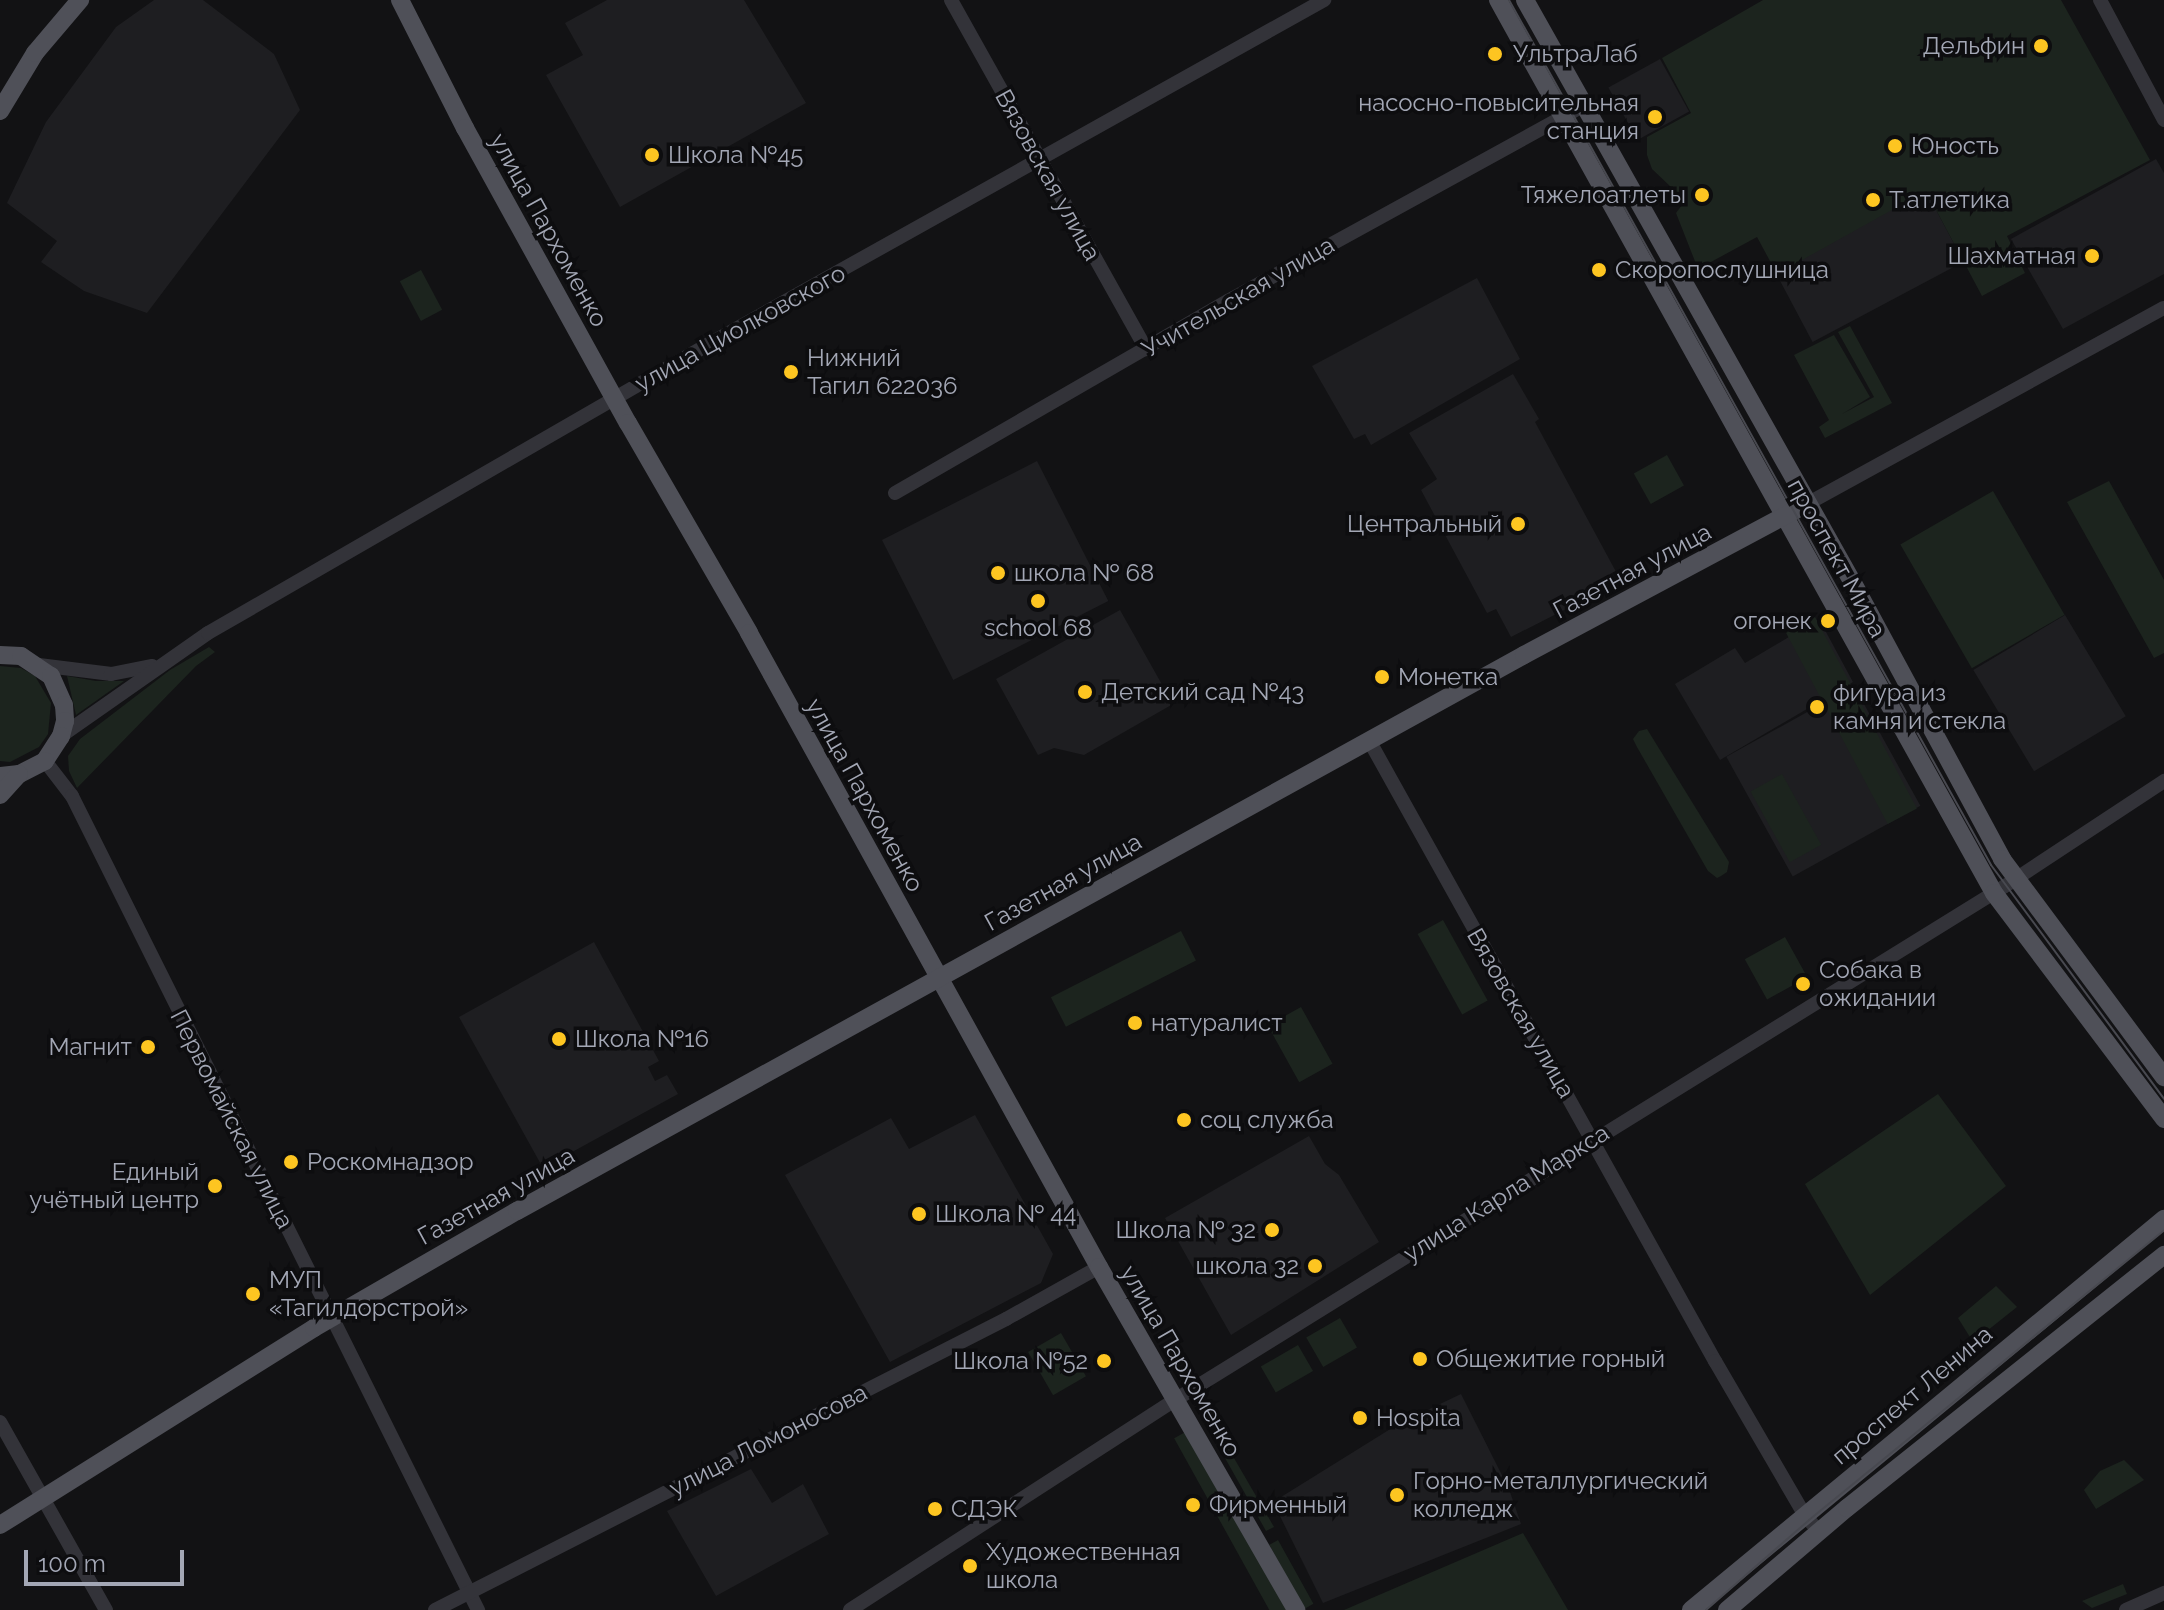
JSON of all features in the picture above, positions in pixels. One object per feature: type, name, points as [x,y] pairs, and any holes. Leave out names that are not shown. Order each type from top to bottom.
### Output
[{"type":"main road","points":[[0,111],[35,53],[80,0]]},
{"type":"main road","name":"улица Пархоменко","points":[[400,0],[471,139],[754,642],[938,979],[1296,1610]]},
{"type":"main road","name":"проспект Мира","points":[[1498,0],[1994,893],[2164,1119]]},
{"type":"main road","name":"проспект Мира","points":[[1525,0],[2014,878],[2164,1077]]},
{"type":"main road","name":"Газетная улица","points":[[0,1525],[331,1317],[938,979],[1807,504]]},
{"type":"main road","points":[[0,647],[39,665],[51,676],[64,705],[61,736],[45,761],[9,775],[0,795]]},
{"type":"main road","points":[[0,655],[21,656]]},
{"type":"main road","name":"проспект Ленина","points":[[1691,1610],[2164,1219]]},
{"type":"main road","name":"проспект Ленина","points":[[1727,1610],[1819,1532],[2164,1255]]},
{"type":"street","name":"Вязовская улица","points":[[951,0],[1146,349]]},
{"type":"street","name":"улица Циолковского","points":[[61,736],[132,689],[160,663],[615,398],[1324,0]]},
{"type":"street","points":[[2100,0],[2164,120]]},
{"type":"street","name":"Учительская улица","points":[[895,493],[1146,349],[1583,106]]},
{"type":"street","name":"Газетная улица","points":[[1807,504],[2164,308]]},
{"type":"street","name":"улица Циолковского","points":[[39,665],[111,674],[160,663]]},
{"type":"street","name":"Вязовская улица","points":[[1370,742],[1591,1140],[1804,1514],[1819,1532]]},
{"type":"street","name":"Первомайская улица","points":[[45,761],[72,796],[478,1610]]},
{"type":"street","name":"улица Карла Маркса","points":[[850,1610],[1175,1400],[1994,893],[2164,781]]},
{"type":"street","name":"улица Ломоносова","points":[[435,1610],[1006,1319],[1099,1267]]},
{"type":"street","points":[[0,1422],[106,1610]]},
{"type":"street","points":[[2126,1610],[2164,1593]]},
{"type":"shaded area","points":[[154,0],[203,0],[274,54],[300,110],[147,313],[84,291],[41,262],[57,241],[7,203],[46,122],[116,27]]},
{"type":"shaded area","name":"Школа №45","points":[[607,0],[744,0],[806,103],[620,207],[546,75],[583,55],[565,23]]},
{"type":"shaded area","name":"Юность","points":[[1763,0],[2061,0],[2150,160],[2007,236],[2025,273],[1982,296],[1926,191],[1777,274],[1757,237],[1698,269],[1676,213],[1682,205],[1672,188],[1652,169],[1647,155],[1647,137],[1691,113],[1662,58]]},
{"type":"shaded area","points":[[1660,59],[1689,111],[1637,140],[1608,88]]},
{"type":"shaded area","name":"Шахматная","points":[[2156,159],[2164,173],[2164,274],[2063,329],[2011,239]]},
{"type":"shaded area","points":[[1926,191],[1964,262],[1813,342],[1775,271]]},
{"type":"shaded area","points":[[421,270],[442,310],[421,321],[400,281]]},
{"type":"shaded area","points":[[1477,278],[1520,359],[1371,445],[1365,434],[1354,439],[1312,366]]},
{"type":"shaded area","points":[[1850,326],[1892,403],[1825,438],[1819,427],[1829,420],[1794,355],[1834,335],[1870,397],[1842,414],[1874,397],[1838,332]]},
{"type":"shaded area","points":[[1513,374],[1539,419],[1535,422],[1621,581],[1511,637],[1496,609],[1487,613],[1421,490],[1437,479],[1409,433]]},
{"type":"shaded area","points":[[1667,455],[1684,486],[1651,504],[1634,473]]},
{"type":"shaded area","name":"школа № 68","points":[[1037,461],[1108,601],[953,680],[882,540]]},
{"type":"shaded area","points":[[2109,481],[2164,580],[2164,653],[2154,658],[2067,502]]},
{"type":"shaded area","points":[[1993,491],[2064,615],[1972,668],[1900,544]]},
{"type":"shaded area","name":"Детский сад №43","points":[[1120,610],[1173,704],[1084,755],[1054,748],[1038,755],[996,679]]},
{"type":"shaded area","points":[[2065,615],[2126,716],[2034,771],[1973,670]]},
{"type":"shaded area","points":[[1815,617],[1917,809],[1888,824],[1786,632]]},
{"type":"shaded area","points":[[1819,619],[1853,682],[1720,760],[1675,684],[1735,648],[1745,663]]},
{"type":"shaded area","points":[[209,647],[215,652],[196,666],[77,788],[69,771],[68,756],[80,739],[170,670]]},
{"type":"shaded area","points":[[0,666],[21,668],[35,676],[51,703],[48,734],[39,747],[10,762],[0,761]]},
{"type":"shaded area","points":[[67,676],[96,681],[124,681],[76,715]]},
{"type":"shaded area","points":[[1854,686],[1920,806],[1793,877],[1726,757]]},
{"type":"shaded area","points":[[1647,729],[1729,862],[1727,872],[1717,878],[1708,871],[1633,739],[1639,731]]},
{"type":"shaded area","points":[[1782,774],[1821,845],[1790,862],[1751,791]]},
{"type":"shaded area","points":[[1443,920],[1488,1000],[1462,1015],[1418,934]]},
{"type":"shaded area","points":[[1181,931],[1196,960],[1066,1027],[1051,997]]},
{"type":"shaded area","points":[[1785,937],[1807,977],[1767,1000],[1745,959]]},
{"type":"shaded area","name":"Школа №16","points":[[594,942],[659,1061],[648,1067],[655,1081],[667,1075],[678,1094],[543,1168],[459,1017]]},
{"type":"shaded area","points":[[1301,1007],[1333,1064],[1299,1082],[1268,1025]]},
{"type":"shaded area","points":[[1938,1094],[2006,1186],[1870,1295],[1805,1184]]},
{"type":"shaded area","name":"Школа № 44","points":[[975,1115],[1053,1254],[1041,1283],[890,1362],[785,1175],[891,1118],[909,1149]]},
{"type":"shaded area","name":"Школа № 32","points":[[1309,1136],[1325,1164],[1339,1175],[1379,1242],[1231,1335],[1165,1218]]},
{"type":"shaded area","points":[[1996,1286],[2017,1307],[1973,1342],[1958,1318]]},
{"type":"shaded area","points":[[1340,1318],[1357,1347],[1323,1367],[1306,1338]]},
{"type":"shaded area","points":[[1061,1333],[1086,1376],[1053,1395],[1028,1352]]},
{"type":"shaded area","points":[[1298,1345],[1313,1371],[1276,1392],[1261,1366]]},
{"type":"shaded area","name":"Горно-металлургический колледж","points":[[1461,1394],[1509,1489],[1521,1524],[1323,1603],[1273,1502],[1400,1423]]},
{"type":"shaded area","points":[[1209,1415],[1274,1527],[1266,1531],[1202,1417]]},
{"type":"shaded area","points":[[1189,1430],[1289,1610],[1269,1610],[1174,1438]]},
{"type":"shaded area","points":[[2124,1460],[2144,1480],[2096,1509],[2084,1490],[2100,1471]]},
{"type":"shaded area","points":[[751,1469],[772,1503],[803,1484],[829,1534],[716,1596],[667,1511]]},
{"type":"shaded area","points":[[1523,1533],[1568,1610],[1344,1610]]},
{"type":"shaded area","points":[[1278,1540],[1313,1604],[1305,1609],[1269,1545]]},
{"type":"shaded area","points":[[2123,1584],[2127,1594],[2092,1608],[2082,1601]]},
{"type":"tram line","points":[[1509,0],[1991,865],[2164,1099]]},
{"type":"tram line","points":[[1706,1610],[1809,1520],[2164,1230]]},
{"type":"place","name":"Дельфин","points":[[2041,46]]},
{"type":"place","name":"УльтраЛаб","points":[[1495,54]]},
{"type":"place","name":"насосно-повысительная станция","points":[[1655,117]]},
{"type":"place","name":"Юность","points":[[1895,146]]},
{"type":"place","name":"Школа №45","points":[[652,155]]},
{"type":"place","name":"Тяжелоатлеты","points":[[1702,195]]},
{"type":"place","name":"Т.атлетика","points":[[1873,200]]},
{"type":"place","name":"Шахматная","points":[[2092,256]]},
{"type":"place","name":"Скоропослушница","points":[[1599,270]]},
{"type":"place","name":"Нижний Тагил 622036","points":[[791,372]]},
{"type":"place","name":"Центральный","points":[[1518,524]]},
{"type":"place","name":"школа № 68","points":[[998,573]]},
{"type":"place","name":"school 68","points":[[1038,601]]},
{"type":"place","name":"огонек","points":[[1828,621]]},
{"type":"place","name":"Монетка","points":[[1382,677]]},
{"type":"place","name":"Детский сад №43","points":[[1085,692]]},
{"type":"place","name":"фигура из камня и стекла","points":[[1817,707]]},
{"type":"place","name":"Собака в ожидании","points":[[1803,984]]},
{"type":"place","name":"натуралист","points":[[1135,1023]]},
{"type":"place","name":"Школа №16","points":[[559,1039]]},
{"type":"place","name":"Магнит","points":[[148,1047]]},
{"type":"place","name":"соц служба","points":[[1184,1120]]},
{"type":"place","name":"Роскомнадзор","points":[[291,1162]]},
{"type":"place","name":"Единый учётный центр","points":[[215,1186]]},
{"type":"place","name":"Школа № 44","points":[[919,1214]]},
{"type":"place","name":"Школа № 32","points":[[1272,1230]]},
{"type":"place","name":"школа 32","points":[[1315,1266]]},
{"type":"place","name":"МУП «Тагилдорстрой»","points":[[253,1294]]},
{"type":"place","name":"Общежитие горный","points":[[1420,1359]]},
{"type":"place","name":"Школа №52","points":[[1104,1361]]},
{"type":"place","name":"Hospita","points":[[1360,1418]]},
{"type":"place","name":"Горно-металлургический колледж","points":[[1397,1495]]},
{"type":"place","name":"Фирменный","points":[[1193,1505]]},
{"type":"place","name":"СДЭК","points":[[935,1509]]},
{"type":"place","name":"Художественная школа","points":[[970,1566]]}]
